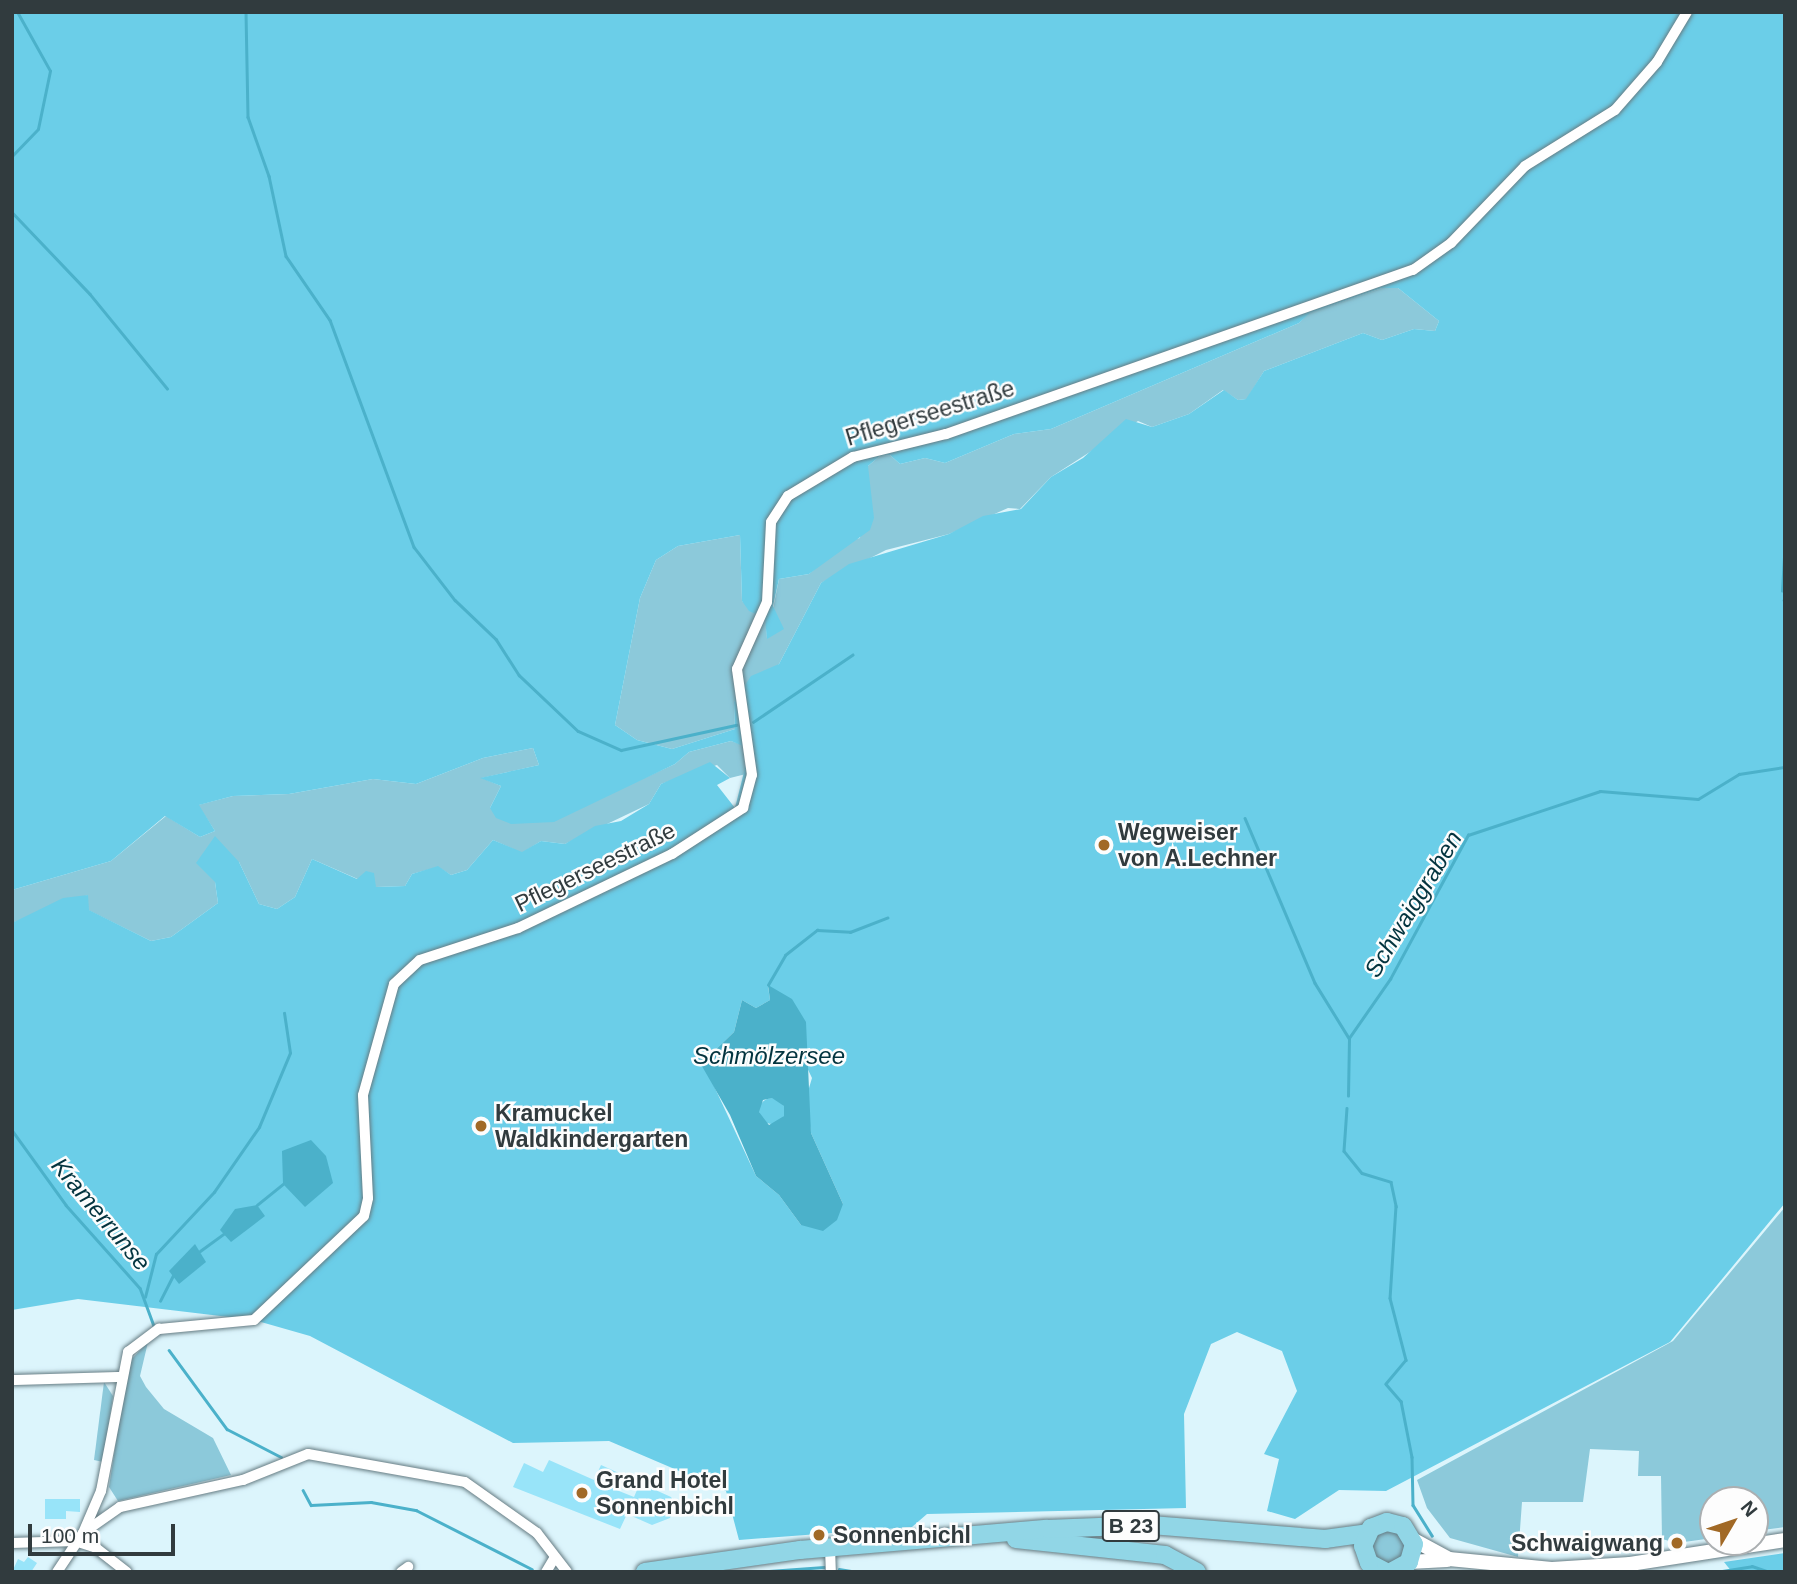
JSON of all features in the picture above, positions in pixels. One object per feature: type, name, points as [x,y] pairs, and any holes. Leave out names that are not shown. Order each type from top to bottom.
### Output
[{"type":"main road","points":[[1392,1522],[1412,1539],[1386,1568],[1368,1533],[1392,1522]]},
{"type":"main road","name":"B 23","points":[[645,1572],[830,1547],[1151,1525],[1325,1539],[1368,1533]]},
{"type":"main road","name":"B 23","points":[[985,1535],[1165,1555],[1197,1572]]},
{"type":"main road","name":"B 23","points":[[1325,1539],[1386,1568]]},
{"type":"street","name":"Pflegerseestraße","points":[[121,1377],[128,1352],[153,1331],[254,1320],[363,1216],[368,1198],[363,1096],[385,1007],[394,984],[420,960],[554,911],[696,840],[743,808],[752,775],[737,669],[767,601],[771,522],[802,484],[874,450],[946,434],[1413,270],[1451,243],[1525,166],[1615,110],[1657,62],[1687,12]]},
{"type":"street","points":[[12,1380],[121,1377],[101,1491],[79,1537],[57,1572]]},
{"type":"street","points":[[12,1543],[79,1537],[120,1507],[243,1480],[308,1454],[332,1455],[466,1482],[537,1533],[567,1572]]},
{"type":"street","points":[[101,1491],[120,1507]]},
{"type":"street","points":[[79,1537],[127,1572]]},
{"type":"street","points":[[1412,1539],[1448,1559]]},
{"type":"street","points":[[1386,1568],[1448,1559],[1587,1568],[1785,1541]]},
{"type":"street","points":[[830,1547],[831,1572]]},
{"type":"street","points":[[546,1572],[555,1557]]},
{"type":"shaded area","points":[[12,12],[1785,12],[1785,1203],[1670,1342],[1386,1491],[1339,1490],[1295,1519],[1267,1511],[1279,1459],[1264,1454],[1297,1391],[1282,1351],[1237,1332],[1211,1344],[1184,1414],[1186,1508],[927,1514],[912,1527],[739,1540],[726,1491],[609,1441],[513,1443],[310,1336],[254,1320],[78,1299],[12,1310],[12,923],[63,898],[88,895],[89,910],[151,941],[171,937],[218,903],[215,882],[196,863],[215,836],[239,862],[259,904],[277,909],[295,897],[312,859],[357,879],[366,871],[374,873],[376,887],[405,886],[412,874],[438,866],[451,875],[467,870],[493,840],[522,852],[541,841],[565,844],[595,826],[621,821],[649,804],[661,784],[710,762],[730,778],[717,785],[735,808],[747,760],[743,746],[731,741],[689,752],[675,764],[554,822],[511,824],[496,818],[490,808],[501,786],[480,778],[539,765],[533,748],[483,758],[416,784],[373,779],[289,794],[233,796],[199,805],[215,831],[200,837],[165,816],[111,861],[12,890]],"holes":[[[1382,288],[1398,288],[1439,321],[1435,331],[1414,329],[1382,340],[1363,333],[1264,371],[1246,399],[1238,400],[1224,390],[1189,414],[1152,427],[1126,419],[1083,458],[1051,477],[1021,509],[983,516],[949,534],[849,564],[821,583],[779,664],[751,676],[734,702],[735,729],[672,749],[637,740],[615,725],[640,598],[656,560],[678,546],[740,535],[742,601],[749,611],[765,618],[767,639],[784,629],[773,606],[779,579],[809,574],[870,530],[874,518],[868,466],[880,456],[890,455],[900,464],[925,458],[945,463],[1014,434],[1051,429],[1299,323],[1310,313]],[[768,986],[812,1078],[806,1098],[811,1133],[843,1204],[801,1225],[779,1195],[756,1176],[699,1054],[707,1058],[734,1032],[742,1000],[756,1008],[770,1000]]]},
{"type":"shaded area","points":[[1382,288],[1398,288],[1439,321],[1435,331],[1414,329],[1382,340],[1363,333],[1264,371],[1247,399],[1238,400],[1223,390],[1189,414],[1152,427],[1138,421],[1051,477],[1020,509],[1008,508],[949,534],[886,550],[821,583],[779,664],[734,702],[735,729],[672,749],[637,740],[615,725],[640,598],[656,560],[678,546],[740,535],[742,601],[766,618],[767,639],[779,579],[809,574],[846,542],[860,538],[868,466],[880,456],[890,455],[900,464],[925,458],[945,463],[1014,434],[1051,429],[1299,323],[1309,313]]},
{"type":"shaded area","points":[[731,741],[743,745],[746,774],[730,778],[717,765],[661,784],[649,804],[565,844],[541,841],[522,853],[493,840],[467,870],[451,875],[438,867],[412,874],[405,886],[376,887],[312,859],[295,897],[277,909],[259,904],[239,862],[215,882],[218,903],[171,937],[151,941],[88,910],[88,895],[12,923],[12,890],[111,861],[166,816],[200,837],[215,831],[198,805],[233,796],[289,794],[373,779],[416,784],[483,758],[533,748],[539,765],[482,778],[501,786],[490,808],[618,790],[675,764],[689,752]]},
{"type":"shaded area","points":[[772,1098],[781,1102],[785,1111],[781,1120],[772,1124],[763,1120],[759,1111],[763,1102]]},
{"type":"shaded area","points":[[1785,1207],[1785,1527],[1769,1529],[1769,1486],[1699,1486],[1699,1540],[1677,1543],[1662,1539],[1661,1476],[1638,1476],[1639,1451],[1590,1449],[1583,1502],[1522,1502],[1518,1557],[1450,1538],[1427,1508],[1417,1480],[1673,1341]]},
{"type":"shaded area","points":[[148,1342],[140,1376],[146,1387],[164,1409],[213,1438],[231,1475],[118,1501],[109,1487],[128,1363]]},
{"type":"shaded area","points":[[104,1382],[113,1396],[103,1462],[94,1460]]},
{"type":"shaded area","points":[[1394,1528],[1406,1540],[1405,1557],[1390,1567],[1374,1561],[1371,1536]]},
{"type":"shaded area","points":[[1785,1553],[1785,1572],[1732,1572],[1724,1562],[1769,1556]]},
{"type":"water","name":"Schmölzersee","points":[[768,985],[792,999],[806,1022],[811,1133],[843,1204],[837,1220],[823,1231],[801,1225],[779,1195],[756,1176],[730,1115],[699,1061],[699,1054],[708,1057],[734,1032],[742,1000],[756,1008],[770,1000]],"holes":[[[772,1098],[784,1106],[784,1116],[769,1125],[759,1112],[763,1100]]]},
{"type":"water","points":[[311,1140],[326,1156],[333,1183],[305,1207],[283,1184],[282,1151]]},
{"type":"water","points":[[257,1205],[265,1216],[231,1242],[220,1230],[235,1209]]},
{"type":"water","points":[[195,1244],[206,1262],[179,1284],[169,1271]]},
{"type":"building","name":"Grand Hotel Sonnenbichl","points":[[549,1460],[594,1480],[601,1465],[621,1474],[614,1489],[634,1497],[640,1483],[671,1497],[676,1505],[670,1518],[652,1525],[627,1514],[620,1529],[513,1487],[524,1463],[543,1472]]},
{"type":"building","points":[[45,1499],[80,1499],[80,1512],[66,1511],[66,1519],[45,1519]]},
{"type":"building","points":[[28,1557],[37,1563],[31,1572],[12,1572],[18,1559],[24,1562]]},
{"type":"waterway","points":[[12,156],[38,129],[50,71],[17,12]]},
{"type":"waterway","points":[[246,12],[248,117],[269,176],[286,256],[330,320],[414,547],[455,600],[496,639],[519,675],[578,731],[621,750],[736,725]]},
{"type":"waterway","points":[[12,212],[90,294],[167,388]]},
{"type":"waterway","name":"Schwaiggraben","points":[[1782,591],[1785,540]]},
{"type":"waterway","points":[[753,722],[852,655]]},
{"type":"waterway","name":"Schwaiggraben","points":[[1348,1096],[1349,1038],[1390,979],[1468,835],[1600,791],[1698,799],[1739,774],[1785,767]]},
{"type":"waterway","points":[[1245,818],[1315,983],[1349,1038]]},
{"type":"waterway","points":[[768,985],[785,955],[817,930],[850,932],[887,918]]},
{"type":"waterway","points":[[145,1297],[156,1254],[214,1192],[259,1127],[290,1053],[284,1013]]},
{"type":"waterway","name":"Schwaiggraben","points":[[1347,1108],[1344,1151],[1362,1173],[1391,1182],[1396,1206],[1390,1298],[1406,1360],[1386,1384],[1401,1401],[1412,1457],[1413,1505],[1432,1535]]},
{"type":"waterway","name":"Kramerrunse","points":[[12,1130],[66,1205],[140,1288],[154,1326]]},
{"type":"waterway","points":[[257,1205],[283,1184]]},
{"type":"waterway","points":[[200,1251],[223,1234]]},
{"type":"waterway","points":[[160,1301],[173,1276]]},
{"type":"waterway","points":[[169,1350],[227,1429],[281,1457]]},
{"type":"waterway","points":[[303,1490],[311,1505],[371,1502],[416,1510],[532,1569]]},
{"type":"waterway","name":"Schwaiggraben","points":[[1716,1572],[1752,1566],[1769,1572]]},
{"type":"waterway","points":[[753,1572],[824,1567]]},
{"type":"waterway","points":[[839,1569],[857,1572]]},
{"type":"place","name":"Wegweiser von A.Lechner","points":[[1104,845]]},
{"type":"place","name":"Kramuckel Waldkindergarten","points":[[481,1126]]},
{"type":"place","name":"Grand Hotel Sonnenbichl","points":[[582,1493]]},
{"type":"place","name":"Sonnenbichl","points":[[819,1535]]},
{"type":"place","name":"Schwaigwang","points":[[1677,1543]]}]
